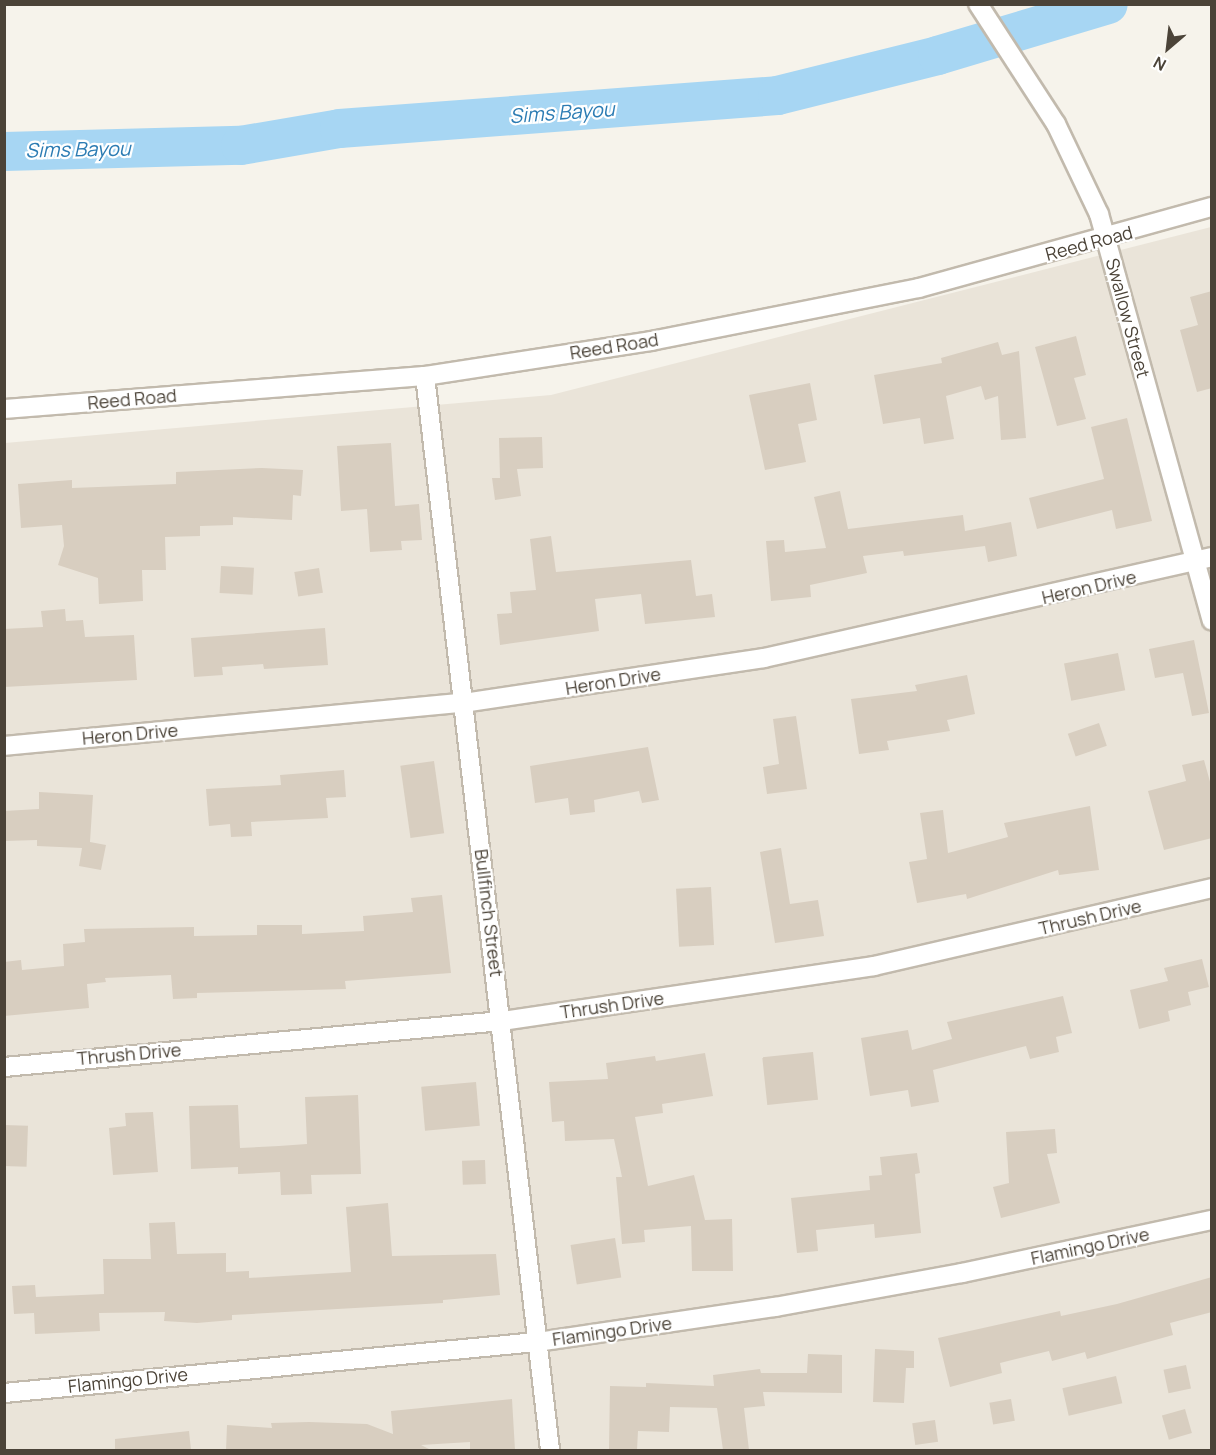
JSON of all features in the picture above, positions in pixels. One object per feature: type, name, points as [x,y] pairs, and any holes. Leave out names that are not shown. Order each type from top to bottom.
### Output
[{"type":"street","name":"Swallow Street","points":[[978,4],[1056,124],[1095,207],[1203,559],[1212,621]]},
{"type":"street","name":"Reed Road","points":[[4,409],[425,376],[651,341],[919,288],[1106,239],[1212,207]]},
{"type":"street","name":"Bullfinch Street","points":[[425,376],[502,1021],[550,1450]]},
{"type":"street","name":"Heron Drive","points":[[4,746],[463,703],[764,658],[1203,559]]},
{"type":"street","name":"Thrush Drive","points":[[4,1067],[502,1021],[874,966],[1212,888]]},
{"type":"street","name":"Flamingo Drive","points":[[4,1393],[537,1342],[775,1307],[962,1273],[1212,1220]]},
{"type":"shaded area","points":[[1211,227],[1211,1450],[5,1450],[5,443],[551,395]]},
{"type":"building","points":[[1212,291],[1212,388],[1197,392],[1180,330],[1198,325],[1190,297]]},
{"type":"building","points":[[1076,336],[1086,375],[1074,378],[1086,419],[1057,426],[1035,347]]},
{"type":"building","points":[[998,342],[1002,355],[1019,351],[1026,438],[1001,440],[998,396],[985,400],[981,386],[946,396],[954,439],[924,444],[920,418],[883,424],[874,375],[942,363],[941,358]]},
{"type":"building","points":[[810,383],[817,420],[798,424],[806,462],[765,470],[749,395]]},
{"type":"building","points":[[1127,418],[1152,521],[1116,529],[1112,510],[1037,529],[1029,498],[1104,479],[1091,427]]},
{"type":"building","points":[[542,437],[543,468],[517,469],[521,496],[495,500],[492,478],[500,478],[499,438]]},
{"type":"building","points":[[391,443],[395,506],[419,504],[422,540],[401,541],[402,550],[370,552],[367,509],[341,511],[337,446]]},
{"type":"building","points":[[262,468],[303,470],[301,496],[293,495],[292,520],[233,517],[233,525],[200,526],[200,536],[165,537],[166,570],[142,570],[143,601],[99,604],[98,578],[58,565],[64,546],[62,525],[21,528],[18,484],[72,480],[72,488],[176,484],[176,472]]},
{"type":"building","points":[[840,491],[848,529],[963,515],[965,531],[1011,522],[1017,556],[988,562],[985,546],[904,556],[903,551],[863,556],[867,573],[810,585],[811,597],[771,601],[766,541],[784,540],[785,552],[826,548],[814,497]]},
{"type":"building","points":[[551,536],[556,572],[691,560],[696,596],[712,594],[715,617],[645,624],[641,594],[595,599],[599,631],[500,645],[497,614],[512,613],[510,592],[536,590],[530,539]]},
{"type":"building","points":[[221,566],[254,568],[253,595],[220,593]]},
{"type":"building","points":[[319,568],[323,593],[298,597],[294,572]]},
{"type":"building","points":[[65,609],[66,621],[83,620],[85,637],[134,635],[137,680],[4,687],[4,629],[43,627],[41,611]]},
{"type":"building","points":[[325,628],[328,665],[264,669],[263,664],[222,667],[223,675],[194,677],[191,638]]},
{"type":"building","points":[[1194,640],[1209,713],[1192,716],[1183,673],[1155,678],[1149,649]]},
{"type":"building","points":[[1118,653],[1125,690],[1071,701],[1064,663]]},
{"type":"building","points":[[967,675],[975,714],[947,720],[950,731],[887,741],[889,750],[859,754],[851,699],[917,691],[915,685]]},
{"type":"building","points":[[796,716],[807,789],[767,794],[763,767],[779,764],[773,719]]},
{"type":"building","points":[[1099,723],[1107,746],[1076,756],[1068,734]]},
{"type":"building","points":[[648,747],[659,800],[642,803],[639,791],[594,800],[595,812],[570,815],[568,798],[535,803],[530,766]]},
{"type":"building","points":[[1204,760],[1212,789],[1212,838],[1164,850],[1148,791],[1186,781],[1182,765]]},
{"type":"building","points":[[434,761],[444,833],[410,838],[400,766]]},
{"type":"building","points":[[344,770],[346,797],[326,798],[328,818],[251,822],[252,836],[231,837],[230,824],[209,826],[206,789],[281,785],[280,775]]},
{"type":"building","points":[[39,792],[93,795],[90,842],[106,845],[101,870],[79,866],[82,848],[37,846],[37,840],[4,841],[4,811],[39,809]]},
{"type":"building","points":[[1090,806],[1099,870],[1059,875],[1058,870],[967,899],[966,894],[917,903],[909,862],[927,859],[920,813],[943,810],[948,853],[1008,837],[1004,823]]},
{"type":"building","points":[[781,848],[790,904],[818,900],[824,936],[775,943],[760,852]]},
{"type":"building","points":[[711,887],[714,945],[679,947],[676,889]]},
{"type":"building","points":[[442,895],[451,973],[345,981],[346,989],[197,993],[197,998],[173,999],[171,975],[105,978],[106,982],[87,984],[89,1008],[4,1016],[4,962],[21,960],[22,970],[64,966],[63,944],[85,942],[84,929],[194,927],[194,936],[257,935],[257,925],[302,925],[302,934],[364,931],[363,916],[413,912],[411,898]]},
{"type":"building","points":[[1202,959],[1209,987],[1188,992],[1191,1005],[1168,1011],[1170,1021],[1139,1029],[1130,990],[1168,981],[1164,968]]},
{"type":"building","points":[[1063,996],[1072,1033],[1056,1037],[1059,1052],[1030,1059],[1026,1046],[933,1070],[939,1102],[911,1107],[908,1090],[870,1096],[861,1038],[908,1030],[912,1050],[952,1039],[947,1022]]},
{"type":"building","points":[[813,1052],[818,1100],[767,1105],[762,1057]]},
{"type":"building","points":[[705,1053],[713,1096],[662,1104],[663,1113],[635,1117],[648,1186],[694,1175],[705,1220],[732,1219],[733,1271],[692,1271],[691,1226],[644,1230],[645,1242],[622,1244],[616,1177],[622,1177],[614,1139],[565,1141],[564,1121],[552,1122],[549,1082],[608,1079],[606,1063],[655,1056],[656,1061]]},
{"type":"building","points":[[476,1082],[480,1126],[425,1131],[421,1087]]},
{"type":"building","points":[[358,1095],[361,1174],[311,1175],[312,1194],[281,1195],[280,1172],[238,1174],[238,1167],[191,1169],[189,1106],[238,1105],[240,1148],[279,1146],[307,1144],[305,1097]]},
{"type":"building","points":[[153,1112],[158,1172],[113,1175],[109,1128],[126,1126],[125,1113]]},
{"type":"building","points":[[4,1125],[28,1126],[27,1167],[4,1166]]},
{"type":"building","points":[[1055,1129],[1057,1153],[1047,1154],[1060,1203],[1001,1218],[993,1187],[1009,1183],[1006,1132]]},
{"type":"building","points":[[917,1153],[920,1173],[915,1174],[921,1233],[875,1238],[874,1224],[816,1230],[818,1251],[797,1253],[791,1198],[870,1190],[869,1176],[882,1175],[880,1157]]},
{"type":"building","points":[[485,1160],[486,1184],[463,1185],[462,1161]]},
{"type":"building","points":[[388,1203],[392,1256],[496,1254],[500,1295],[443,1300],[443,1303],[232,1315],[232,1320],[197,1323],[164,1321],[165,1312],[99,1313],[100,1331],[35,1334],[34,1313],[14,1314],[12,1286],[35,1285],[36,1297],[104,1294],[103,1259],[151,1259],[149,1223],[175,1222],[177,1254],[226,1253],[226,1272],[249,1271],[249,1278],[351,1272],[346,1207]]},
{"type":"building","points":[[615,1238],[621,1278],[577,1285],[571,1245]]},
{"type":"building","points":[[1212,1277],[1212,1312],[1170,1323],[1173,1335],[1087,1359],[1085,1352],[1052,1361],[1049,1351],[1000,1363],[1002,1373],[950,1387],[938,1338],[1060,1311],[1061,1316],[1117,1304]]},
{"type":"building","points":[[875,1349],[914,1351],[914,1368],[906,1368],[904,1403],[873,1402]]},
{"type":"building","points":[[808,1354],[842,1355],[842,1393],[763,1392],[765,1406],[744,1408],[749,1450],[723,1450],[717,1408],[670,1407],[669,1432],[638,1431],[637,1450],[609,1450],[610,1386],[646,1387],[646,1383],[714,1386],[713,1375],[760,1369],[761,1373],[807,1373]]},
{"type":"building","points":[[1186,1365],[1191,1388],[1168,1393],[1164,1370]]},
{"type":"building","points":[[1116,1376],[1122,1403],[1069,1416],[1062,1388]]},
{"type":"building","points":[[512,1399],[515,1450],[470,1450],[470,1442],[421,1445],[431,1450],[226,1450],[227,1425],[272,1428],[271,1423],[367,1424],[393,1434],[391,1411]]},
{"type":"building","points":[[1011,1399],[1015,1421],[993,1424],[989,1403]]},
{"type":"building","points":[[1185,1409],[1192,1433],[1169,1440],[1162,1416]]},
{"type":"building","points":[[935,1420],[938,1442],[915,1445],[912,1423]]},
{"type":"building","points":[[189,1431],[191,1450],[115,1450],[115,1439]]},
{"type":"waterway","name":"Sims Bayou","points":[[4,151],[240,145],[339,128],[777,95],[937,55],[1108,4]]}]
